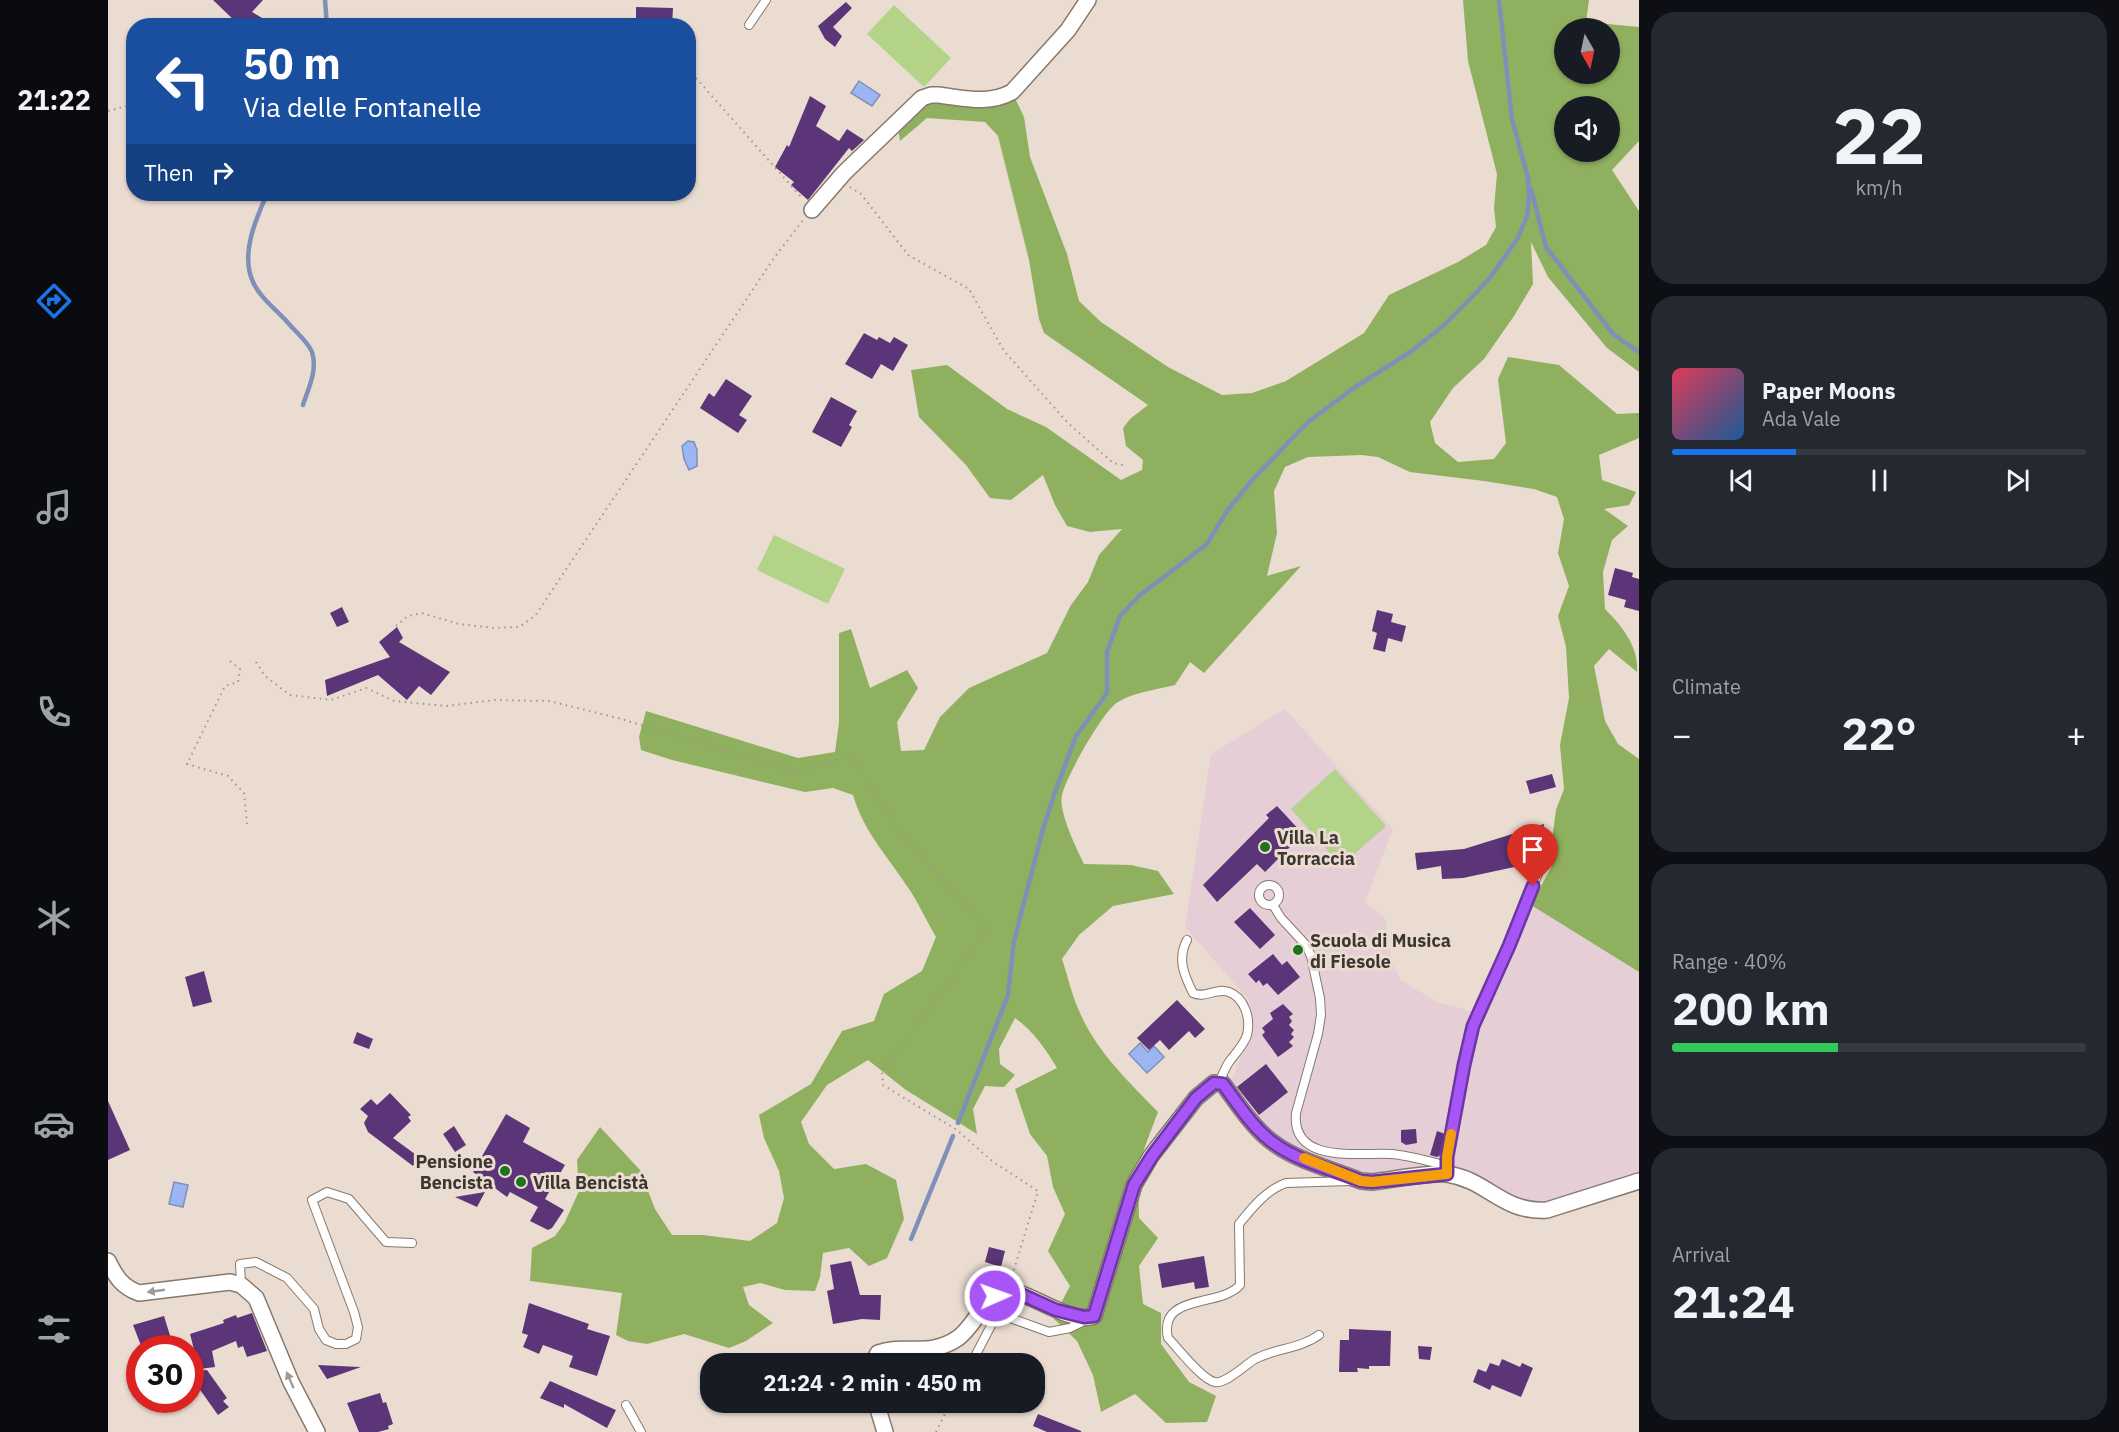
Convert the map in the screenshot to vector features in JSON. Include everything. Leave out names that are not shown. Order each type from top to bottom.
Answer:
[{"type":"street","points":[[812,210],[922,98],[938,95],[987,101],[1012,92],[1068,30],[1088,0]]},
{"type":"street","points":[[878,1353],[922,1351],[950,1343],[967,1331],[995,1296],[1008,1290],[1056,1310],[1090,1318],[1096,1313],[1111,1256],[1134,1185],[1152,1156],[1196,1098],[1209,1086],[1219,1083],[1223,1084],[1273,1143],[1286,1151],[1361,1181],[1372,1182],[1447,1170],[1474,1182],[1508,1203],[1532,1211],[1547,1210],[1639,1181]]},
{"type":"street","points":[[108,1261],[117,1279],[128,1289],[139,1293],[220,1283],[241,1285],[256,1298],[291,1382],[317,1432]]},
{"type":"street","points":[[879,1413],[885,1432]]},
{"type":"lane","points":[[749,25],[766,0]]},
{"type":"lane","points":[[1273,905],[1281,918],[1306,945],[1311,956],[1320,998],[1321,1015],[1318,1034],[1296,1113],[1295,1124],[1298,1133],[1318,1150],[1333,1153],[1392,1154],[1447,1170],[1447,1157],[1461,1076],[1473,1026],[1509,946],[1541,866]]},
{"type":"lane","points":[[1187,940],[1183,947],[1181,965],[1193,993],[1204,995],[1220,990],[1227,991],[1241,1000],[1248,1016],[1247,1035],[1219,1083]]},
{"type":"lane","points":[[1319,1335],[1305,1345],[1279,1349],[1255,1359],[1223,1382],[1216,1382],[1207,1378],[1168,1338],[1166,1330],[1173,1312],[1179,1306],[1224,1296],[1235,1291],[1240,1285],[1239,1224],[1258,1201],[1278,1186],[1286,1183],[1361,1181]]},
{"type":"lane","points":[[241,1285],[240,1264],[256,1262],[287,1278],[314,1309],[319,1329],[326,1340],[336,1344],[346,1344],[356,1339],[358,1327],[312,1200],[327,1192],[349,1199],[386,1242],[412,1243]]},
{"type":"lane","points":[[977,1353],[999,1314],[1049,1332],[1070,1328],[1090,1318]]},
{"type":"lane","points":[[626,1405],[641,1432]]},
{"type":"path","points":[[396,626],[408,616],[422,614],[459,624],[494,628],[519,627],[535,616],[774,258],[812,210],[696,78]]},
{"type":"path","points":[[108,111],[126,106]]},
{"type":"path","points":[[837,182],[861,194],[908,255],[969,289],[1004,351],[1068,423],[1113,463],[1126,466]]},
{"type":"path","points":[[231,661],[240,669],[238,682],[225,686],[187,764],[228,776],[244,793],[247,824]]},
{"type":"path","points":[[256,662],[265,676],[290,694],[331,700],[366,688],[394,701],[446,706],[495,700],[549,701],[618,718],[795,772],[851,756],[895,826],[987,930],[882,1072],[883,1085],[957,1130],[992,1161],[1038,1191],[1008,1290]]},
{"type":"path","points":[[936,1432],[946,1413]]},
{"type":"shaded area","name":"Scuola di Musica di Fiesole","points":[[1285,709],[1393,829],[1365,902],[1385,918],[1392,962],[1401,980],[1437,1002],[1474,1012],[1454,1087],[1443,1170],[1362,1176],[1298,1153],[1275,1139],[1229,1086],[1251,1034],[1252,1014],[1249,1000],[1185,927],[1211,754]]},
{"type":"shaded area","points":[[1531,905],[1639,972],[1639,1177],[1537,1208],[1460,1174],[1453,1162],[1475,1032]]},
{"type":"green space","points":[[1463,0],[1589,0],[1587,18],[1554,18],[1554,84],[1620,84],[1620,25],[1639,27],[1639,141],[1620,161],[1620,96],[1554,96],[1554,162],[1619,162],[1612,170],[1639,211],[1639,372],[1607,348],[1548,277],[1531,242],[1533,284],[1484,359],[1453,388],[1430,422],[1435,443],[1458,462],[1494,459],[1506,443],[1498,379],[1508,357],[1559,365],[1617,414],[1639,413],[1639,438],[1599,455],[1602,480],[1636,492],[1629,505],[1604,509],[1628,526],[1612,540],[1603,572],[1605,609],[1628,637],[1635,653],[1637,672],[1609,649],[1594,666],[1605,721],[1618,744],[1639,759],[1639,972],[1531,905],[1554,862],[1552,840],[1556,810],[1564,789],[1560,745],[1569,698],[1566,647],[1558,616],[1569,586],[1558,553],[1564,519],[1557,497],[1534,489],[1410,472],[1378,457],[1362,455],[1308,457],[1285,467],[1274,491],[1277,533],[1267,576],[1301,566],[1204,673],[1190,662],[1175,685],[1131,696],[1112,707],[1086,745],[1062,795],[1065,820],[1084,864],[1131,865],[1158,871],[1174,894],[1113,906],[1079,935],[1062,959],[1077,1007],[1095,1041],[1114,1066],[1158,1112],[1138,1165],[1139,1218],[1158,1238],[1139,1266],[1143,1304],[1161,1313],[1161,1344],[1189,1382],[1216,1396],[1207,1422],[1166,1423],[1135,1394],[1101,1412],[1093,1375],[1077,1341],[1053,1318],[1070,1286],[1048,1251],[1065,1214],[1053,1187],[1047,1156],[1030,1134],[1015,1089],[1057,1068],[1039,1041],[1015,1018],[999,1049],[1000,1064],[1015,1075],[1004,1087],[985,1086],[973,1109],[977,1134],[906,1090],[868,1060],[827,1085],[801,1122],[809,1144],[834,1169],[866,1164],[896,1180],[904,1219],[887,1258],[869,1266],[849,1248],[823,1253],[820,1277],[815,1291],[785,1290],[760,1283],[743,1287],[749,1305],[773,1323],[746,1341],[729,1348],[684,1334],[647,1344],[628,1341],[616,1335],[622,1293],[530,1281],[532,1248],[555,1236],[565,1222],[579,1191],[577,1160],[600,1127],[640,1170],[655,1209],[672,1235],[703,1235],[750,1241],[777,1223],[784,1198],[779,1171],[764,1138],[759,1115],[811,1084],[842,1031],[874,1021],[884,994],[922,971],[936,937],[911,892],[871,834],[853,795],[833,788],[805,792],[672,760],[641,750],[639,737],[646,711],[798,758],[835,752],[839,723],[839,633],[851,629],[870,688],[907,670],[918,688],[897,722],[901,751],[924,750],[940,717],[969,688],[1047,653],[1071,605],[1088,582],[1099,555],[1122,529],[1090,532],[1067,526],[1055,505],[1043,475],[1011,500],[990,498],[966,465],[919,417],[911,370],[947,365],[1007,409],[1046,427],[1121,480],[1142,470],[1143,460],[1126,446],[1123,428],[1130,419],[1148,405],[1044,333],[1039,319],[1029,260],[998,136],[985,122],[927,118],[900,141],[897,122],[922,98],[1012,92],[1024,117],[1030,157],[1067,254],[1079,301],[1101,322],[1168,367],[1222,395],[1252,393],[1286,381],[1364,333],[1389,295],[1458,262],[1486,245],[1496,227],[1494,208],[1497,174],[1468,61]]},
{"type":"green space","points":[[894,5],[951,58],[924,87],[867,34]]},
{"type":"green space","points":[[774,535],[845,569],[828,604],[757,570]]},
{"type":"green space","points":[[1335,769],[1386,826],[1341,866],[1291,809]]},
{"type":"water","points":[[859,81],[880,95],[872,106],[851,93]]},
{"type":"water","points":[[688,441],[694,442],[697,450],[697,466],[689,470],[682,446]]},
{"type":"water","points":[[1140,1043],[1148,1052],[1154,1046],[1164,1057],[1147,1073],[1129,1054]]},
{"type":"water","points":[[174,1182],[188,1185],[183,1207],[169,1204]]},
{"type":"building","points":[[213,0],[263,0],[252,12],[262,18],[232,18]]},
{"type":"building","points":[[846,2],[852,8],[833,27],[842,36],[835,47],[825,39],[818,26]]},
{"type":"building","points":[[636,7],[673,8],[672,18],[636,18]]},
{"type":"building","points":[[810,96],[826,106],[816,126],[839,141],[847,129],[864,140],[852,151],[849,148],[808,200],[791,185],[794,182],[775,167],[787,145],[789,147]]},
{"type":"building","points":[[864,333],[877,340],[879,337],[890,343],[894,337],[908,345],[893,371],[881,364],[872,379],[845,364]]},
{"type":"building","points":[[726,379],[752,396],[739,415],[747,420],[738,433],[700,408],[709,393],[714,397]]},
{"type":"building","points":[[831,397],[857,411],[849,425],[852,427],[841,447],[812,432]]},
{"type":"building","points":[[1615,568],[1633,573],[1632,577],[1639,579],[1639,611],[1624,607],[1626,600],[1608,595]]},
{"type":"building","points":[[342,607],[349,622],[337,627],[330,613]]},
{"type":"building","points":[[1377,610],[1393,614],[1391,622],[1406,626],[1402,642],[1388,638],[1385,652],[1373,649],[1377,633],[1372,631]]},
{"type":"building","points":[[397,627],[403,638],[399,642],[450,672],[431,695],[419,686],[407,700],[378,675],[327,696],[325,680],[390,657],[379,642]]},
{"type":"building","points":[[1552,774],[1556,787],[1530,794],[1526,781]]},
{"type":"building","name":"Villa La Torraccia","points":[[1277,806],[1303,834],[1265,872],[1257,864],[1217,902],[1203,885],[1269,818],[1266,815]]},
{"type":"building","points":[[1544,824],[1537,862],[1463,878],[1442,879],[1441,866],[1417,870],[1415,853],[1464,849]]},
{"type":"building","points":[[1250,908],[1275,935],[1260,949],[1234,922]]},
{"type":"building","points":[[1273,954],[1282,965],[1287,961],[1300,977],[1278,995],[1267,983],[1263,986],[1259,980],[1256,983],[1248,974]]},
{"type":"building","points":[[204,971],[212,1002],[193,1007],[185,977]]},
{"type":"building","points":[[1177,1000],[1205,1029],[1195,1038],[1189,1031],[1169,1050],[1160,1040],[1149,1050],[1137,1038]]},
{"type":"building","points":[[1283,1004],[1293,1014],[1289,1017],[1292,1021],[1289,1025],[1294,1030],[1291,1034],[1294,1037],[1289,1042],[1293,1046],[1278,1057],[1262,1035],[1265,1032],[1262,1028],[1273,1019],[1270,1013]]},
{"type":"building","points":[[357,1032],[373,1039],[369,1049],[353,1043]]},
{"type":"building","points":[[1266,1064],[1288,1092],[1259,1115],[1237,1087]]},
{"type":"building","points":[[390,1093],[411,1115],[408,1117],[411,1121],[393,1138],[419,1157],[413,1166],[368,1132],[364,1123],[368,1116],[360,1109],[371,1099],[377,1105]]},
{"type":"building","points":[[108,1101],[130,1150],[108,1160]]},
{"type":"building","name":"Villa Bencistà","points":[[506,1114],[530,1128],[523,1142],[565,1165],[545,1199],[564,1210],[552,1228],[548,1230],[530,1221],[538,1207],[510,1192],[507,1197],[473,1172]]},
{"type":"building","points":[[454,1126],[466,1145],[455,1152],[443,1134]]},
{"type":"building","points":[[1416,1129],[1417,1143],[1406,1145],[1401,1142],[1401,1130]]},
{"type":"building","points":[[1437,1131],[1445,1134],[1442,1154],[1437,1157],[1430,1155]]},
{"type":"building","points":[[485,1192],[477,1207],[455,1197]]},
{"type":"building","points":[[989,1247],[1005,1251],[1001,1267],[985,1262]]},
{"type":"building","points":[[1204,1256],[1209,1287],[1195,1289],[1194,1282],[1162,1288],[1158,1264]]},
{"type":"building","points":[[851,1261],[860,1295],[881,1295],[880,1320],[862,1319],[833,1324],[827,1291],[834,1289],[830,1265]]},
{"type":"building","points":[[529,1303],[589,1324],[587,1329],[610,1336],[597,1376],[569,1367],[573,1356],[543,1345],[539,1354],[523,1347],[528,1335],[522,1333]]},
{"type":"building","points":[[252,1313],[267,1351],[247,1357],[243,1346],[238,1348],[236,1341],[212,1351],[215,1367],[204,1368],[204,1335],[190,1334],[224,1323],[223,1320],[236,1315],[237,1318]]},
{"type":"building","points":[[164,1316],[170,1335],[137,1335],[133,1325]]},
{"type":"building","points":[[1349,1329],[1391,1331],[1390,1366],[1369,1366],[1369,1369],[1357,1368],[1358,1372],[1339,1372],[1340,1340],[1349,1340]]},
{"type":"building","points":[[1418,1346],[1432,1347],[1430,1360],[1419,1359]]},
{"type":"building","points":[[1502,1359],[1520,1367],[1522,1363],[1533,1368],[1521,1397],[1492,1385],[1490,1390],[1473,1382],[1478,1369],[1486,1372],[1490,1363],[1499,1366]]},
{"type":"building","points":[[318,1365],[360,1367],[361,1367],[327,1379]]},
{"type":"building","points":[[204,1370],[207,1370],[227,1398],[223,1401],[229,1407],[218,1415],[204,1395]]},
{"type":"building","points":[[550,1381],[616,1410],[607,1428],[564,1404],[564,1408],[540,1398]]},
{"type":"building","points":[[380,1393],[383,1403],[386,1402],[393,1424],[388,1426],[389,1429],[378,1432],[359,1432],[347,1403]]},
{"type":"building","points":[[1038,1414],[1081,1432],[1047,1432],[1033,1426]]},
{"type":"waterway","points":[[325,0],[326,18]]},
{"type":"waterway","points":[[1499,0],[1512,119],[1528,178]]},
{"type":"waterway","points":[[958,1123],[1008,995],[1014,941],[1055,792],[1076,736],[1107,693],[1107,652],[1120,616],[1140,595],[1207,544],[1227,511],[1253,479],[1308,422],[1351,390],[1413,350],[1442,327],[1489,279],[1518,238],[1527,216],[1528,177]]},
{"type":"waterway","points":[[1531,189],[1546,247],[1614,335],[1639,352]]},
{"type":"waterway","points":[[264,201],[251,237],[249,271],[260,293],[302,337],[312,352],[313,372],[303,405]]},
{"type":"waterway","points":[[911,1239],[953,1136]]},
{"type":"slow traffic","points":[[1304,1158],[1361,1181],[1372,1182],[1447,1174],[1451,1134]]},
{"type":"place","name":"Villa La Torraccia","points":[[1265,847]]},
{"type":"place","name":"Scuola di Musica di Fiesole","points":[[1298,950]]},
{"type":"place","name":"Pensione Bencista","points":[[505,1171]]},
{"type":"place","name":"Villa Bencistà","points":[[521,1182]]},
{"type":"route","points":[[995,1296],[1008,1290],[1014,1291],[1056,1310],[1090,1318],[1094,1316],[1134,1185],[1152,1156],[1196,1098],[1214,1083],[1223,1084],[1273,1143],[1286,1151],[1361,1181],[1372,1182],[1447,1174],[1447,1157],[1473,1026],[1533,886]]}]
